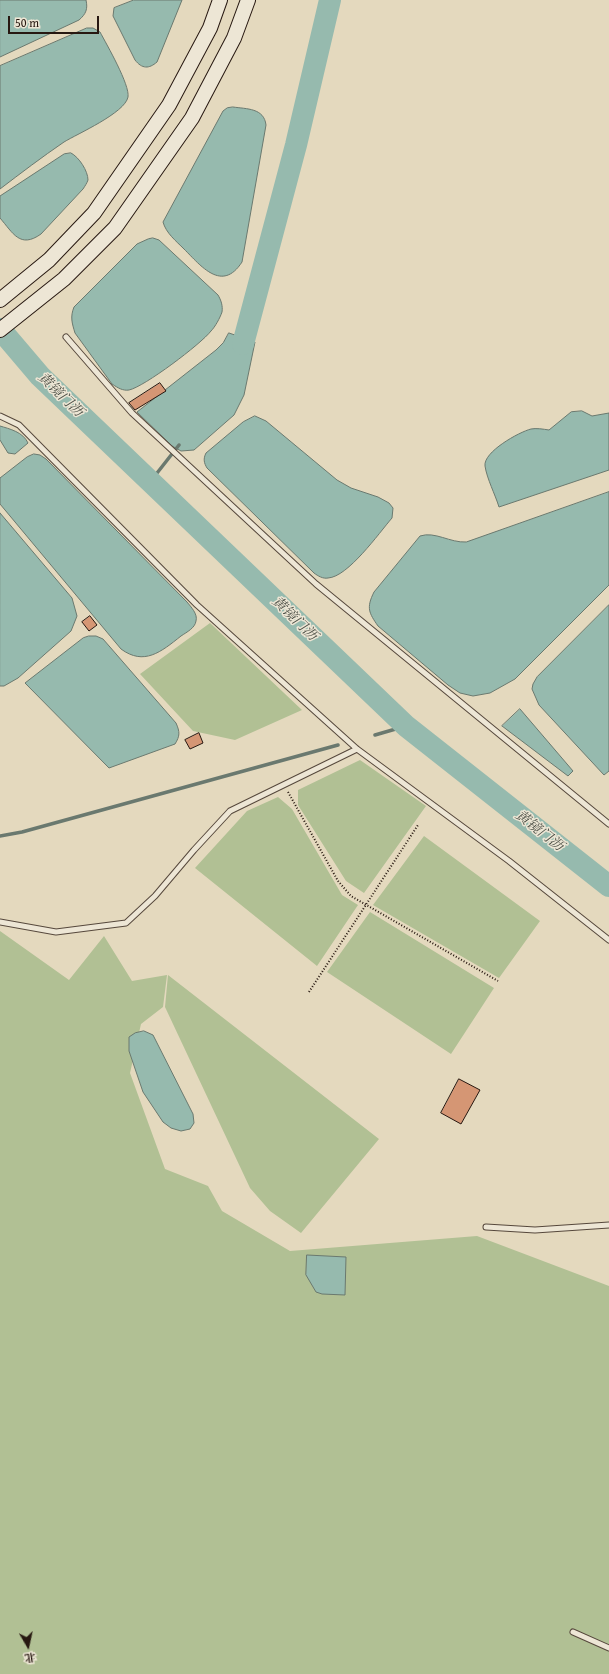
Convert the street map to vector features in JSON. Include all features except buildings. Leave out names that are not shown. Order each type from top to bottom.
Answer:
[{"type":"main road","points":[[0,300],[49,260],[94,212],[169,105],[210,28],[220,0]]},
{"type":"main road","points":[[0,330],[64,279],[115,228],[192,118],[234,38],[248,0]]},
{"type":"lane","points":[[66,337],[132,413],[316,584],[609,824]]},
{"type":"lane","points":[[0,416],[19,425],[196,604],[357,749],[510,861],[609,940]]},
{"type":"lane","points":[[0,922],[56,932],[126,923],[155,896],[230,811],[357,749]]},
{"type":"lane","points":[[486,1227],[542,1230],[609,1225]]},
{"type":"lane","points":[[573,1632],[609,1648]]},
{"type":"path","points":[[286,789],[338,881],[351,896],[498,981]]},
{"type":"path","points":[[309,992],[418,825]]},
{"type":"green space","points":[[210,623],[302,710],[235,740],[193,731],[140,674]]},
{"type":"green space","points":[[360,760],[426,806],[364,893],[346,881],[298,805],[298,790]]},
{"type":"green space","points":[[278,797],[292,809],[342,895],[358,905],[317,966],[195,868],[247,811]]},
{"type":"green space","points":[[424,836],[540,921],[499,978],[373,905]]},
{"type":"green space","points":[[370,912],[494,988],[451,1054],[327,972]]},
{"type":"green space","points":[[0,931],[69,980],[104,936],[132,981],[167,975],[163,1007],[141,1024],[130,1073],[165,1169],[208,1186],[222,1211],[290,1251],[477,1236],[609,1286],[609,1674],[0,1674]]},
{"type":"green space","points":[[168,975],[379,1139],[301,1233],[270,1211],[250,1188],[165,1007]]},
{"type":"water","points":[[0,0],[86,0],[87,9],[79,20],[0,57]]},
{"type":"water","points":[[134,0],[182,0],[157,62],[148,67],[140,65],[135,60],[113,16],[114,8]]},
{"type":"water","points":[[87,28],[93,28],[100,32],[112,55],[128,91],[128,97],[125,103],[119,110],[110,116],[64,142],[0,189],[0,66]]},
{"type":"water","points":[[233,107],[258,112],[265,119],[266,125],[242,262],[234,271],[227,275],[219,276],[212,274],[197,263],[166,230],[163,222],[223,111],[227,108]]},
{"type":"water","points":[[71,153],[80,161],[88,176],[88,180],[83,189],[41,234],[28,240],[22,239],[13,234],[0,218],[0,196],[64,154]]},
{"type":"water","points":[[153,238],[159,240],[218,295],[222,303],[222,312],[213,329],[185,355],[147,381],[129,390],[125,390],[112,384],[75,333],[72,323],[72,314],[74,307],[137,244]]},
{"type":"water","points":[[229,333],[255,342],[244,395],[234,415],[194,450],[181,451],[172,446],[137,412],[216,350],[223,343]]},
{"type":"water","points":[[582,411],[592,416],[609,413],[609,470],[499,507],[487,476],[485,466],[490,455],[503,443],[518,434],[533,429],[549,430],[571,412]]},
{"type":"water","points":[[255,416],[266,421],[337,480],[351,488],[378,497],[389,503],[393,508],[392,518],[363,553],[354,563],[336,576],[324,578],[314,573],[207,468],[204,459],[206,453],[243,422]]},
{"type":"water","points":[[0,426],[20,434],[28,443],[15,454],[8,453],[0,440]]},
{"type":"water","points":[[34,454],[40,455],[46,459],[187,602],[196,616],[194,626],[190,630],[159,652],[145,657],[129,654],[121,649],[0,504],[0,478],[27,457]]},
{"type":"water","points":[[609,492],[609,585],[515,679],[490,693],[473,696],[460,693],[448,685],[378,626],[372,617],[369,606],[374,592],[420,536],[431,535],[454,541],[466,542]]},
{"type":"water","points":[[0,513],[72,598],[77,616],[71,631],[18,678],[4,686],[0,686]]},
{"type":"water","points":[[609,605],[609,771],[604,775],[539,705],[532,689],[537,677]]},
{"type":"water","points":[[96,636],[103,639],[176,723],[179,734],[175,744],[109,768],[25,683],[83,638]]},
{"type":"water","points":[[520,709],[573,771],[568,776],[502,726]]},
{"type":"water","points":[[144,1031],[153,1035],[193,1114],[194,1123],[190,1129],[181,1131],[171,1128],[163,1122],[143,1092],[129,1051],[129,1037],[135,1033]]},
{"type":"water","points":[[307,1255],[346,1257],[345,1295],[322,1294],[316,1292],[306,1275]]},
{"type":"waterway","points":[[243,344],[296,145],[330,0]]},
{"type":"waterway","name":"黄镜门沥","points":[[0,329],[40,376],[406,726],[609,886]]},
{"type":"waterway","points":[[150,482],[179,445]]},
{"type":"waterway","points":[[375,735],[406,726]]},
{"type":"waterway","points":[[0,836],[22,832],[338,745]]}]
